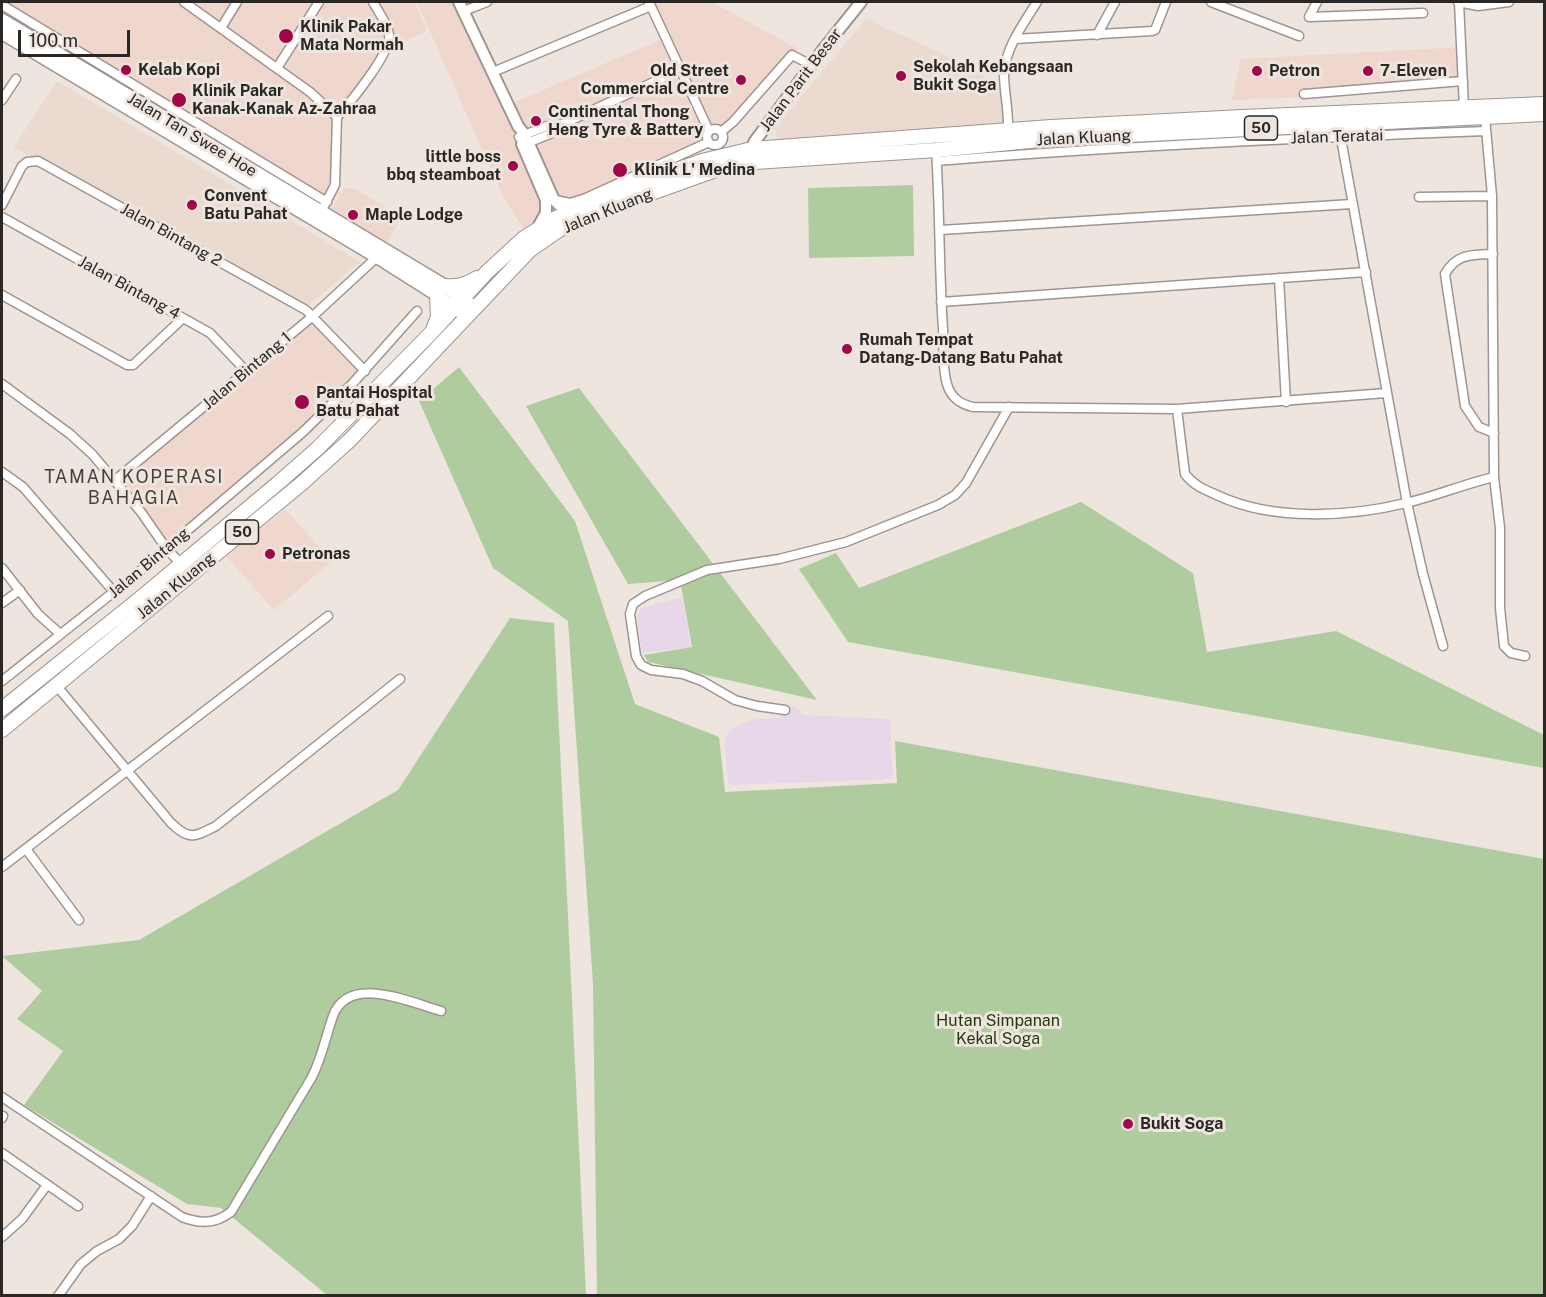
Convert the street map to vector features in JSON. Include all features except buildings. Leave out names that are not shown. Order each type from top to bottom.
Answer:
[{"type":"highway","name":"Jalan Kluang","points":[[2,730],[309,477],[350,440],[464,307],[487,272],[508,251],[537,229],[573,210],[702,161],[911,138],[1008,130],[1242,117],[1545,104]]},
{"type":"highway","name":"Jalan Kluang","points":[[2,709],[277,484],[318,448],[432,332],[559,230],[590,215],[735,165],[753,156],[936,156],[1051,138],[1181,140],[1485,124],[1545,114]]},
{"type":"highway","points":[[911,138],[927,141],[936,156]]},
{"type":"highway","points":[[432,332],[438,317],[441,290],[467,284],[487,272]]},
{"type":"main road","name":"Jalan Tan Swee Hoe","points":[[2,20],[324,207],[464,307]]},
{"type":"main road","name":"Jalan Tan Swee Hoe","points":[[2,33],[377,258],[441,290]]},
{"type":"street","points":[[184,2],[310,92],[337,117]]},
{"type":"street","points":[[221,28],[237,2]]},
{"type":"street","points":[[277,68],[319,2]]},
{"type":"street","points":[[2,5],[324,207],[335,185],[337,117],[350,104],[388,48],[389,35],[373,2]]},
{"type":"street","points":[[487,2],[462,6],[554,200],[560,206],[573,210]]},
{"type":"street","name":"Jalan Parit Besar","points":[[753,156],[755,141],[861,2]]},
{"type":"street","points":[[1008,130],[1004,76],[1007,57],[1037,2]]},
{"type":"street","points":[[1097,35],[1115,2]]},
{"type":"street","points":[[1015,39],[1152,31],[1155,30],[1166,2]]},
{"type":"street","points":[[1211,2],[1299,36]]},
{"type":"street","points":[[1317,2],[1309,17],[1423,13]]},
{"type":"street","points":[[1464,108],[1458,2],[1478,4],[1509,2]]},
{"type":"street","points":[[493,72],[650,4],[709,131],[707,137],[709,142]]},
{"type":"street","points":[[721,132],[733,122],[792,55],[811,65]]},
{"type":"street","points":[[523,137],[547,126],[555,127],[681,70]]},
{"type":"street","points":[[2,100],[16,79]]},
{"type":"street","points":[[1304,94],[1463,81]]},
{"type":"street","points":[[1485,124],[1492,196],[1494,477],[1500,528],[1500,608],[1504,646],[1511,653],[1526,656]]},
{"type":"street","points":[[554,200],[570,203],[586,198],[709,142],[713,144],[720,142],[723,137],[721,132],[717,129],[709,131]]},
{"type":"street","points":[[1340,130],[1407,503],[1425,582],[1443,646]]},
{"type":"street","points":[[523,137],[546,200],[546,213],[537,229]]},
{"type":"street","points":[[936,156],[941,230],[941,302],[947,383],[952,396],[961,404],[973,407],[1177,409],[1386,393]]},
{"type":"street","name":"Jalan Bintang 2","points":[[2,205],[22,166],[27,162],[38,161],[306,310],[365,371]]},
{"type":"street","points":[[1419,197],[1492,196]]},
{"type":"street","points":[[941,230],[1352,204]]},
{"type":"street","name":"Jalan Bintang 4","points":[[2,217],[214,336],[246,371]]},
{"type":"street","points":[[1493,254],[1467,256],[1452,262],[1445,274],[1466,406],[1479,427],[1494,433]]},
{"type":"street","name":"Jalan Bintang 1","points":[[114,481],[313,316],[377,258]]},
{"type":"street","points":[[941,302],[1366,272]]},
{"type":"street","points":[[1279,278],[1286,402]]},
{"type":"street","points":[[2,295],[127,365],[133,365],[183,318]]},
{"type":"street","name":"Jalan Bintang","points":[[2,681],[114,592],[303,432],[365,371],[417,311]]},
{"type":"street","points":[[2,384],[70,434],[92,454],[181,564]]},
{"type":"street","points":[[785,710],[735,700],[702,681],[683,674],[651,670],[641,665],[636,656],[630,614],[633,604],[645,596],[707,570],[779,559],[846,542],[938,505],[955,495],[966,483],[1010,407]]},
{"type":"street","points":[[1177,409],[1185,474],[1195,485],[1242,506],[1272,512],[1366,512],[1407,503],[1494,477]]},
{"type":"street","points":[[2,472],[23,487],[114,592]]},
{"type":"street","points":[[2,568],[38,614],[60,633]]},
{"type":"street","points":[[2,603],[20,590]]},
{"type":"street","points":[[2,867],[328,616]]},
{"type":"street","points":[[56,685],[171,824],[183,835],[197,836],[216,826],[400,679]]},
{"type":"street","points":[[26,849],[79,920]]},
{"type":"street","points":[[2,1097],[182,1217],[195,1222],[207,1222],[221,1219],[231,1212],[312,1077],[320,1061],[334,1014],[349,997],[378,992],[441,1011]]},
{"type":"street","points":[[2,1153],[78,1206]]},
{"type":"street","points":[[2,1237],[22,1219],[47,1185]]},
{"type":"street","points":[[58,1296],[81,1264],[97,1251],[119,1239],[132,1226],[151,1196]]},
{"type":"shaded area","points":[[2,2],[414,2],[427,30],[391,49],[339,125],[339,193],[327,214],[2,18]]},
{"type":"shaded area","points":[[417,2],[455,2],[514,128],[515,138],[541,199],[542,214],[526,231],[500,190]]},
{"type":"shaded area","points":[[653,2],[712,2],[798,49],[742,121],[727,135],[713,133]]},
{"type":"shaded area","name":"Sekolah Kebangsaan Bukit Soga","points":[[866,19],[963,63],[1003,88],[1003,129],[779,145],[775,128]]},
{"type":"shaded area","points":[[667,37],[705,132],[704,141],[586,195],[569,200],[558,198],[513,103]]},
{"type":"shaded area","points":[[1463,47],[1465,84],[1303,97],[1232,100],[1241,59]]},
{"type":"shaded area","name":"Convent Batu Pahat","points":[[57,81],[360,262],[308,306],[14,147]]},
{"type":"shaded area","points":[[355,188],[401,218],[386,245],[330,212],[343,189]]},
{"type":"shaded area","points":[[313,312],[369,370],[166,552],[111,480]]},
{"type":"shaded area","points":[[285,509],[332,561],[274,610],[226,556]]},
{"type":"shaded area","points":[[682,597],[691,647],[642,653],[637,616],[642,608]]},
{"type":"shaded area","points":[[786,704],[797,708],[803,715],[890,719],[893,779],[729,785],[724,740],[730,731],[756,719],[780,718]]},
{"type":"green space","points":[[913,185],[914,256],[809,258],[808,188]]},
{"type":"green space","name":"Hutan Simpanan Kekal Soga","points":[[459,367],[575,521],[635,704],[719,737],[725,792],[897,783],[895,741],[1544,859],[1544,1295],[597,1295],[593,984],[568,621],[493,568],[419,401]]},
{"type":"green space","points":[[579,388],[817,700],[648,662],[644,655],[692,647],[680,580],[628,584],[526,406]]},
{"type":"green space","points":[[1081,502],[1193,573],[1207,652],[1336,631],[1544,735],[1544,768],[848,642],[799,569],[836,553],[859,588]]},
{"type":"green space","points":[[510,618],[554,623],[586,1295],[327,1295],[221,1208],[187,1204],[24,1105],[63,1051],[17,1019],[42,991],[2,956],[139,940],[398,790]]},
{"type":"place","name":"Klinik Pakar Mata Normah","points":[[286,36]]},
{"type":"place","name":"Kelab Kopi","points":[[126,70]]},
{"type":"place","name":"Petron","points":[[1257,71]]},
{"type":"place","name":"7-Eleven","points":[[1368,71]]},
{"type":"place","name":"Sekolah Kebangsaan Bukit Soga","points":[[901,76]]},
{"type":"place","name":"Old Street Commercial Centre","points":[[741,80]]},
{"type":"place","name":"Klinik Pakar Kanak-Kanak Az-Zahraa","points":[[179,100]]},
{"type":"place","name":"Continental Thong Heng Tyre & Battery","points":[[536,121]]},
{"type":"place","name":"little boss bbq steamboat","points":[[513,166]]},
{"type":"place","name":"Klinik L' Medina","points":[[620,170]]},
{"type":"place","name":"Convent Batu Pahat","points":[[192,205]]},
{"type":"place","name":"Maple Lodge","points":[[353,215]]},
{"type":"place","name":"Rumah Tempat Datang-Datang Batu Pahat","points":[[847,349]]},
{"type":"place","name":"Pantai Hospital Batu Pahat","points":[[302,402]]},
{"type":"place","name":"Petronas","points":[[270,554]]},
{"type":"place","name":"Bukit Soga","points":[[1128,1124]]},
{"type":"district","name":"TAMAN KOPERASI BAHAGIA","points":[[134,487]]}]
